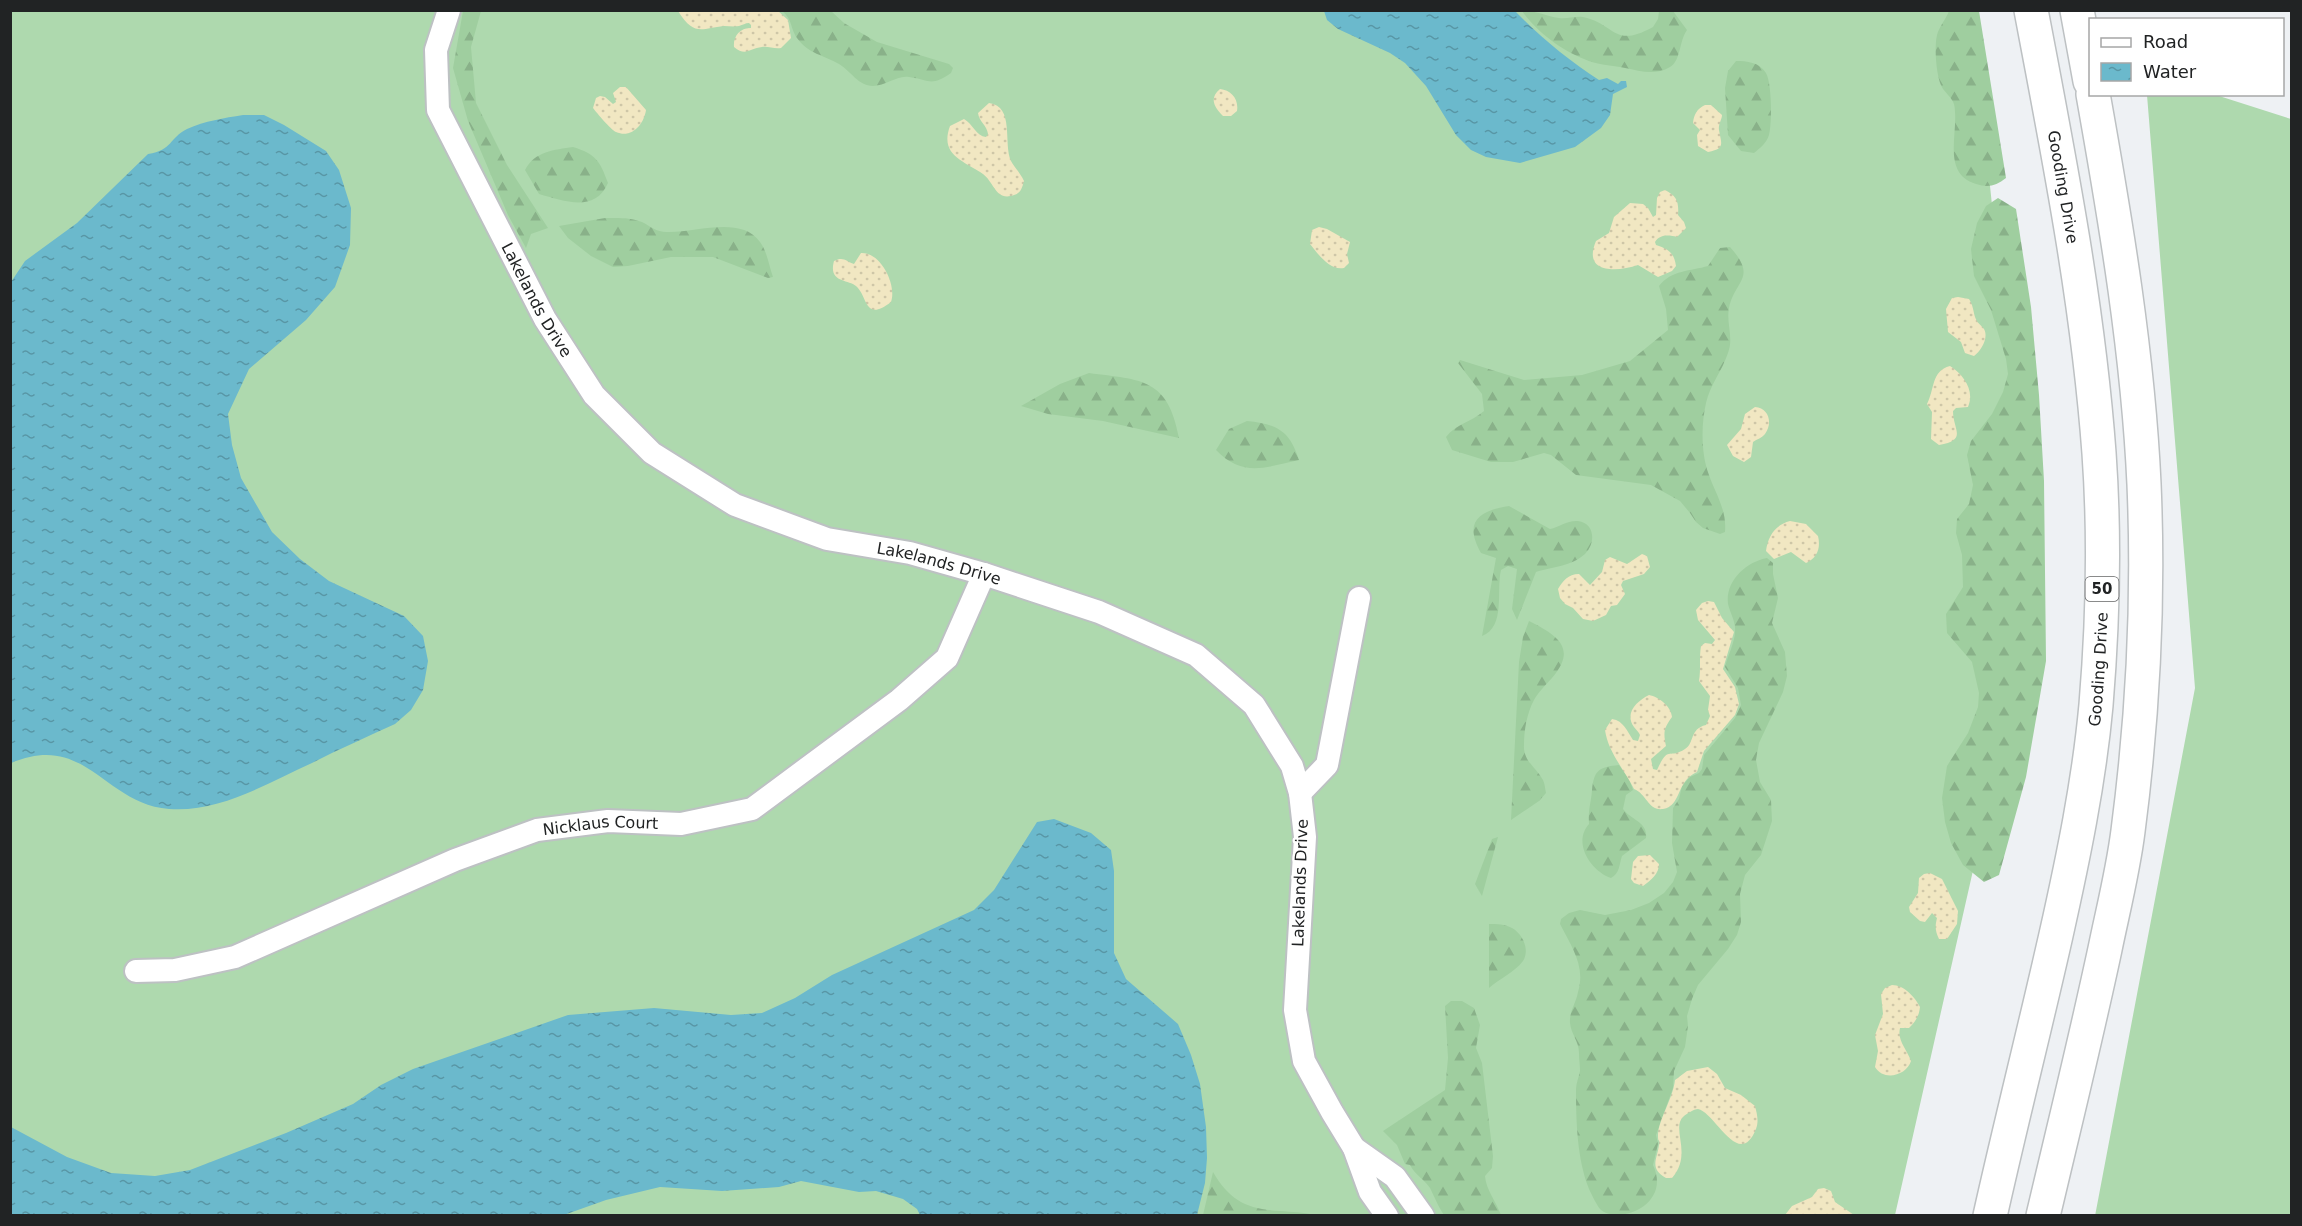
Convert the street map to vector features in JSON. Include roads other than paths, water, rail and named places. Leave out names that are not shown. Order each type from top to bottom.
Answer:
[{"type":"main road","name":"Gooding Drive","points":[[1990,1215],[2067,886],[2084,794],[2096,708],[2102,622],[2103,544],[2099,453],[2088,352],[2067,200],[2031,10]]},
{"type":"main road","points":[[2077,10],[2089,71]]},
{"type":"main road","points":[[2043,1215],[2118,888],[2127,834],[2143,683],[2146,550],[2138,409],[2128,312],[2109,182],[2093,96]]},
{"type":"street","name":"Lakelands Drive","points":[[449,10],[436,50],[438,110],[544,319],[594,395],[651,453],[735,504],[827,539],[910,553],[984,574],[1099,612],[1196,655],[1254,705],[1292,766],[1300,793],[1305,837],[1296,1010],[1304,1061],[1354,1148]]},
{"type":"street","name":"Nicklaus Court","points":[[136,971],[175,970],[235,957],[455,860],[537,830],[608,821],[681,824],[752,809],[900,699],[946,658],[984,574]]},
{"type":"street","points":[[1300,793],[1327,765],[1359,598]]},
{"type":"street","points":[[1354,1148],[1370,1192],[1387,1215]]},
{"type":"street","points":[[1354,1148],[1395,1177],[1423,1215]]},
{"type":"water","points":[[1324,11],[1515,11],[1544,39],[1599,80],[1607,78],[1618,84],[1626,81],[1627,87],[1613,94],[1610,115],[1601,128],[1575,147],[1520,163],[1486,157],[1471,150],[1456,135],[1426,86],[1405,63],[1390,53],[1338,29],[1327,20]]},
{"type":"water","points":[[243,115],[264,115],[326,151],[339,170],[351,208],[350,245],[335,287],[306,320],[249,369],[228,414],[232,445],[241,478],[272,532],[300,559],[329,581],[404,616],[423,636],[428,661],[423,690],[411,710],[395,724],[243,795],[206,806],[169,809],[147,804],[127,795],[77,762],[58,756],[37,756],[11,763],[11,282],[25,261],[77,223],[148,154],[167,147],[187,129]]},
{"type":"water","points":[[1054,819],[1091,833],[1111,850],[1114,871],[1114,953],[1126,979],[1178,1024],[1191,1055],[1200,1084],[1206,1127],[1205,1183],[1197,1215],[920,1215],[917,1209],[903,1199],[876,1191],[859,1192],[801,1181],[779,1187],[722,1191],[660,1187],[606,1200],[561,1216],[11,1215],[11,1127],[67,1157],[111,1173],[155,1176],[190,1170],[286,1133],[353,1104],[381,1085],[413,1069],[568,1015],[654,1008],[731,1015],[762,1013],[795,998],[832,975],[974,910],[994,890],[1037,822]]}]
